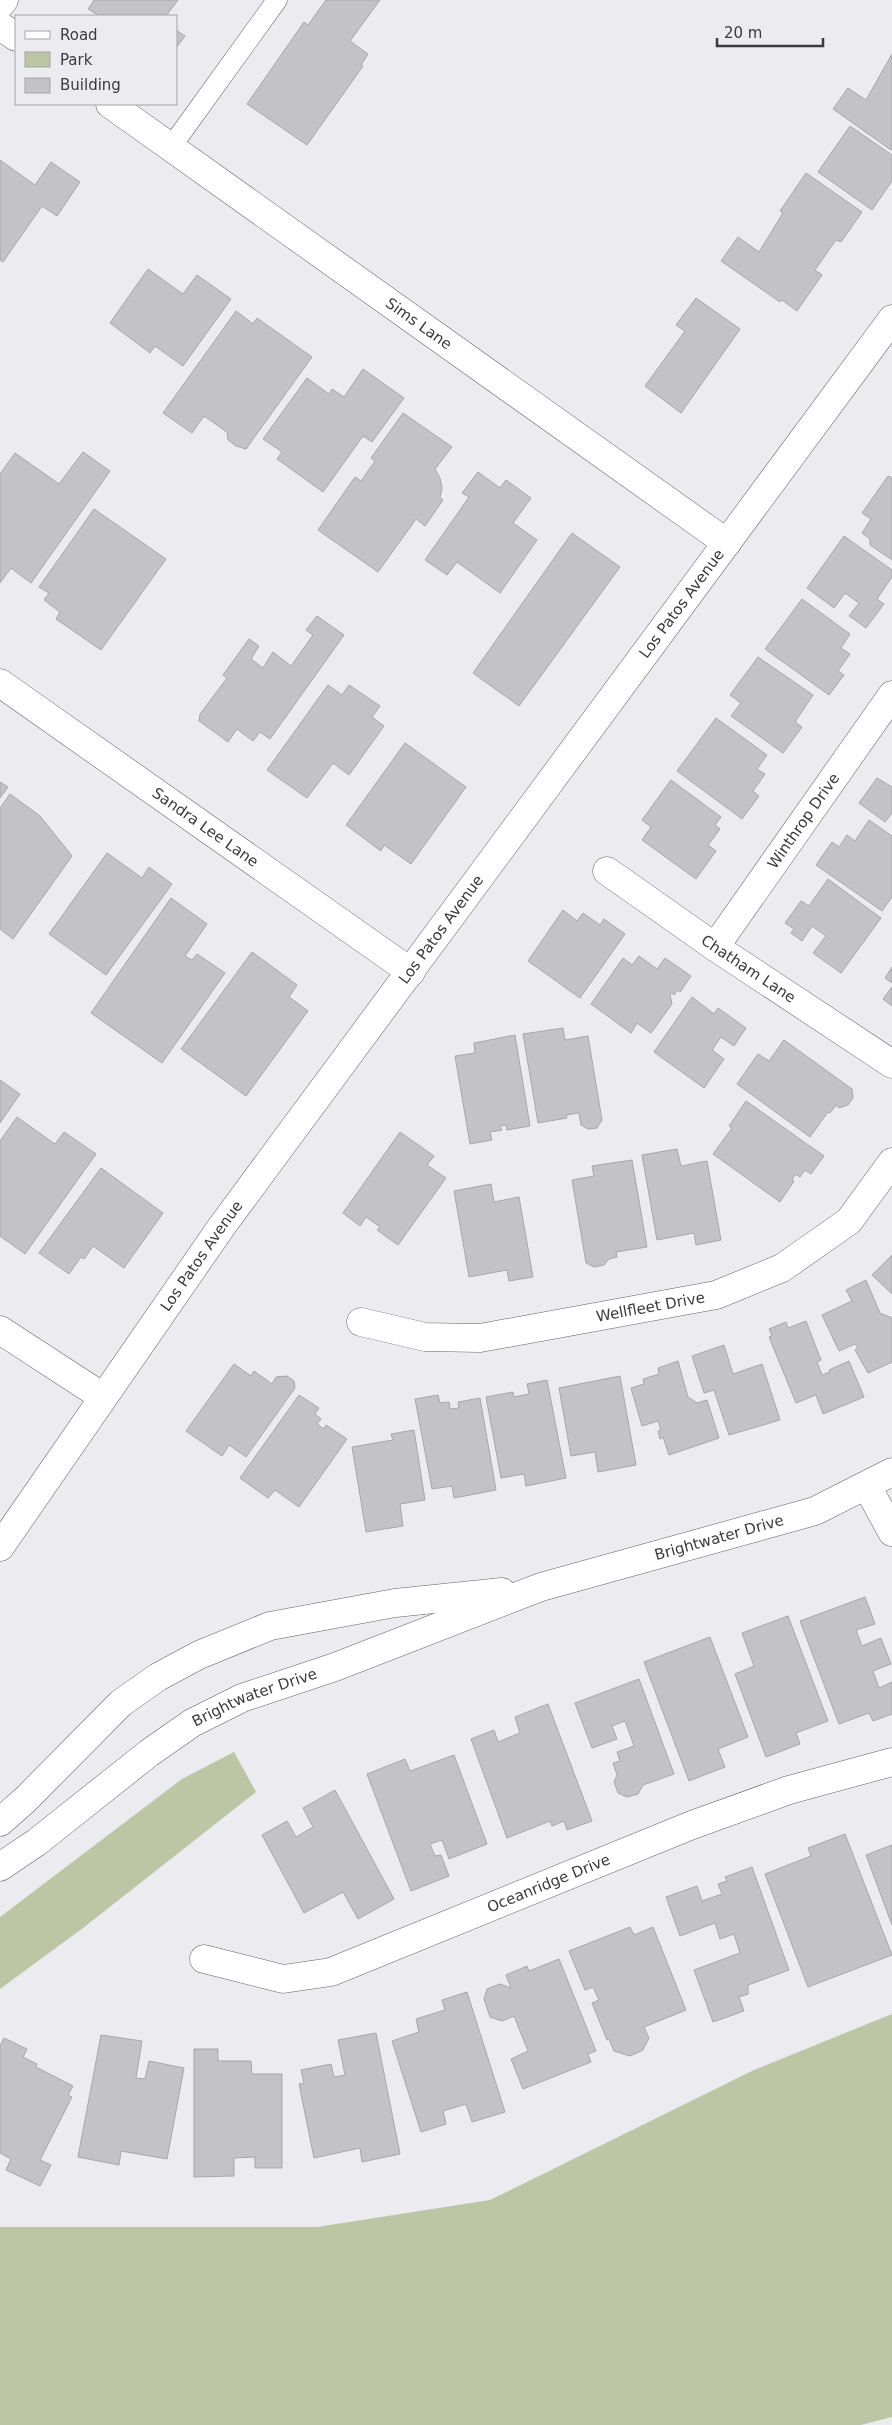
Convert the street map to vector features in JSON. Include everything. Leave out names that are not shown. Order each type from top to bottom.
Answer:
[{"type":"street","points":[[0,5],[4,0]]},
{"type":"street","points":[[0,26],[15,36]]},
{"type":"street","name":"Sims Lane","points":[[111,105],[727,543]]},
{"type":"street","name":"Los Patos Avenue","points":[[0,1547],[222,1226],[892,319]]},
{"type":"street","name":"Sandra Lee Lane","points":[[0,683],[411,972]]},
{"type":"street","name":"Winthrop Drive","points":[[715,947],[892,695]]},
{"type":"street","name":"Chatham Lane","points":[[607,871],[715,947],[892,1064]]},
{"type":"street","name":"Wellfleet Drive","points":[[361,1322],[425,1337],[480,1338],[716,1295],[782,1268],[849,1221],[892,1162]]},
{"type":"street","points":[[0,1330],[103,1397]]},
{"type":"street","name":"Brightwater Drive","points":[[0,1867],[38,1842],[149,1753],[192,1723],[242,1698],[335,1667],[541,1587],[815,1511],[868,1486],[892,1472]]},
{"type":"street","points":[[868,1486],[892,1532]]},
{"type":"street","name":"Brightwater Drive","points":[[0,1822],[25,1800],[120,1703],[158,1677],[235,1639],[270,1626],[394,1603],[541,1587]]},
{"type":"street","name":"Oceanridge Drive","points":[[204,1959],[283,1979],[331,1972],[692,1825],[789,1790],[892,1762]]},
{"type":"lane","points":[[171,147],[277,0]]},
{"type":"green space","points":[[234,1752],[256,1792],[83,1928],[0,1989],[0,1917],[182,1779]]},
{"type":"green space","points":[[892,2014],[892,2417],[861,2425],[0,2425],[0,2227],[317,2227],[490,2200],[754,2070]]},
{"type":"building","points":[[94,0],[178,0],[167,15],[97,15],[88,9]]},
{"type":"building","points":[[326,0],[380,0],[350,41],[368,54],[361,65],[363,66],[307,145],[247,104],[304,22],[308,25]]},
{"type":"building","points":[[178,31],[185,36],[178,45]]},
{"type":"building","points":[[892,54],[891,150],[833,109],[848,88],[866,100]]},
{"type":"building","points":[[850,126],[892,155],[892,181],[872,210],[818,172]]},
{"type":"building","points":[[0,160],[35,185],[51,162],[80,182],[57,216],[42,206],[3,262],[0,260]]},
{"type":"building","points":[[806,173],[862,212],[841,242],[836,240],[815,270],[822,275],[797,311],[782,300],[780,302],[721,261],[738,237],[759,252],[783,213],[780,211]]},
{"type":"building","points":[[148,269],[183,294],[197,275],[231,299],[183,366],[155,346],[150,353],[110,323]]},
{"type":"building","points":[[696,298],[740,329],[681,413],[645,386],[685,331],[676,325]]},
{"type":"building","points":[[236,311],[253,324],[257,318],[312,357],[246,449],[236,446],[228,440],[227,432],[204,416],[192,433],[163,413]]},
{"type":"building","points":[[363,369],[404,398],[372,442],[363,436],[323,492],[277,459],[282,452],[263,439],[307,378],[329,394],[332,389],[344,397]]},
{"type":"building","points":[[403,413],[452,447],[435,469],[440,478],[442,488],[440,498],[443,500],[425,526],[416,519],[378,572],[318,530],[355,477],[361,481],[375,461],[371,458]]},
{"type":"building","points":[[83,452],[110,471],[31,583],[11,568],[0,583],[0,474],[15,453],[59,484]]},
{"type":"building","points":[[478,472],[500,488],[506,480],[531,498],[513,523],[537,540],[500,593],[457,562],[447,575],[425,560],[469,497],[462,493]]},
{"type":"building","points":[[888,476],[892,478],[892,560],[870,545],[870,539],[862,533],[871,519],[862,513]]},
{"type":"building","points":[[94,509],[166,559],[101,650],[56,619],[60,612],[44,600],[49,593],[39,587]]},
{"type":"building","points":[[572,533],[620,567],[519,706],[473,673]]},
{"type":"building","points":[[844,536],[892,570],[892,577],[877,599],[884,604],[866,628],[849,616],[859,603],[845,593],[834,608],[807,588]]},
{"type":"building","points":[[802,599],[850,634],[841,648],[850,654],[838,671],[844,675],[829,695],[765,649]]},
{"type":"building","points":[[317,616],[344,635],[270,739],[260,732],[253,741],[237,729],[228,742],[199,721],[200,714],[227,678],[223,675],[249,639],[259,646],[251,659],[263,668],[273,652],[291,666],[313,635],[306,630]]},
{"type":"building","points":[[758,657],[813,695],[795,722],[802,727],[783,753],[731,716],[741,703],[730,695]]},
{"type":"building","points":[[328,685],[342,695],[349,685],[380,706],[372,717],[384,726],[349,775],[333,763],[307,798],[267,770]]},
{"type":"building","points":[[716,718],[767,755],[757,769],[765,774],[753,791],[759,796],[742,819],[677,771]]},
{"type":"building","points":[[405,743],[466,787],[411,864],[384,845],[381,851],[346,825]]},
{"type":"building","points":[[877,778],[892,787],[892,813],[885,822],[859,803]]},
{"type":"building","points":[[671,780],[721,817],[715,825],[720,829],[708,845],[716,851],[696,879],[642,840],[651,827],[642,820]]},
{"type":"building","points":[[0,782],[8,787],[0,798]]},
{"type":"building","points":[[10,794],[40,816],[72,856],[13,939],[0,929],[0,808]]},
{"type":"building","points":[[869,820],[892,836],[892,897],[882,911],[816,865],[832,842],[839,847],[847,835],[855,841]]},
{"type":"building","points":[[107,853],[142,878],[149,867],[172,884],[106,975],[49,934]]},
{"type":"building","points":[[828,879],[881,918],[841,973],[813,953],[826,936],[812,926],[802,941],[791,933],[794,929],[785,923],[801,901],[809,906]]},
{"type":"building","points":[[171,898],[207,924],[185,956],[192,960],[197,954],[225,973],[162,1063],[91,1013]]},
{"type":"building","points":[[563,910],[577,921],[583,913],[600,925],[604,919],[625,934],[580,998],[528,961]]},
{"type":"building","points":[[252,952],[297,985],[289,997],[308,1011],[246,1096],[181,1049]]},
{"type":"building","points":[[639,956],[657,969],[665,958],[691,976],[680,992],[677,990],[674,995],[672,993],[670,995],[672,1004],[651,1033],[637,1023],[631,1033],[591,1004],[623,958],[632,965]]},
{"type":"building","points":[[892,967],[892,983],[885,978]]},
{"type":"building","points":[[892,987],[892,1006],[883,999]]},
{"type":"building","points":[[692,997],[714,1014],[718,1008],[746,1028],[734,1046],[721,1037],[712,1050],[724,1059],[704,1088],[654,1052]]},
{"type":"building","points":[[563,1028],[565,1040],[588,1036],[602,1120],[597,1128],[588,1129],[581,1125],[579,1113],[566,1115],[567,1118],[538,1123],[523,1034]]},
{"type":"building","points":[[515,1035],[530,1126],[507,1130],[506,1125],[500,1126],[502,1130],[490,1132],[492,1140],[470,1144],[455,1056],[475,1053],[474,1043]]},
{"type":"building","points":[[784,1040],[852,1089],[853,1098],[848,1105],[839,1108],[836,1105],[830,1113],[828,1112],[810,1137],[737,1084],[758,1054],[769,1061]]},
{"type":"building","points":[[0,1080],[20,1094],[0,1123]]},
{"type":"building","points":[[746,1101],[824,1156],[811,1174],[805,1170],[800,1177],[795,1174],[792,1180],[794,1181],[780,1202],[713,1154],[732,1128],[729,1126]]},
{"type":"building","points":[[17,1117],[55,1144],[64,1132],[96,1154],[25,1254],[0,1236],[0,1141]]},
{"type":"building","points":[[400,1132],[434,1156],[427,1165],[446,1178],[398,1245],[377,1230],[380,1227],[366,1217],[360,1226],[343,1213]]},
{"type":"building","points":[[677,1149],[681,1166],[707,1161],[721,1240],[696,1245],[694,1233],[657,1240],[642,1155]]},
{"type":"building","points":[[632,1160],[647,1247],[616,1252],[617,1257],[609,1259],[604,1265],[594,1267],[586,1263],[572,1180],[594,1176],[592,1166]]},
{"type":"building","points":[[101,1168],[163,1213],[124,1268],[93,1246],[84,1259],[81,1257],[69,1274],[39,1253]]},
{"type":"building","points":[[491,1184],[494,1202],[519,1197],[533,1277],[509,1281],[507,1270],[469,1277],[454,1191]]},
{"type":"building","points":[[892,1255],[892,1294],[872,1275]]},
{"type":"building","points":[[866,1280],[880,1313],[892,1318],[892,1362],[868,1373],[855,1350],[858,1348],[855,1344],[839,1351],[822,1315],[852,1301],[846,1290]]},
{"type":"building","points":[[806,1321],[821,1360],[817,1362],[822,1375],[849,1361],[864,1397],[823,1414],[816,1395],[796,1403],[769,1337],[772,1336],[769,1329],[786,1322],[788,1328]]},
{"type":"building","points":[[724,1345],[733,1374],[762,1364],[780,1420],[729,1435],[714,1390],[704,1393],[692,1356]]},
{"type":"building","points":[[678,1361],[688,1397],[697,1403],[707,1400],[719,1438],[669,1455],[663,1437],[660,1439],[658,1431],[661,1430],[658,1421],[642,1426],[631,1388],[644,1384],[643,1379],[659,1374],[658,1368]]},
{"type":"building","points":[[234,1364],[251,1376],[254,1371],[272,1384],[276,1377],[287,1376],[294,1381],[295,1388],[246,1457],[229,1445],[222,1456],[186,1431]]},
{"type":"building","points":[[620,1376],[636,1465],[598,1472],[595,1452],[571,1456],[559,1388]]},
{"type":"building","points":[[547,1380],[566,1478],[526,1486],[524,1474],[501,1478],[486,1397],[513,1392],[514,1397],[529,1394],[527,1384]]},
{"type":"building","points":[[299,1395],[319,1408],[315,1414],[321,1419],[317,1424],[324,1429],[326,1425],[347,1439],[299,1507],[275,1490],[268,1498],[240,1478]]},
{"type":"building","points":[[438,1395],[440,1403],[449,1402],[450,1409],[459,1408],[458,1402],[480,1398],[496,1490],[454,1498],[452,1486],[432,1489],[415,1399]]},
{"type":"building","points":[[414,1430],[425,1500],[400,1504],[403,1526],[366,1532],[352,1447],[393,1440],[391,1434]]},
{"type":"building","points":[[865,1597],[875,1624],[856,1630],[862,1646],[881,1638],[891,1664],[873,1671],[879,1688],[892,1682],[892,1714],[873,1721],[869,1713],[839,1724],[800,1621]]},
{"type":"building","points":[[788,1616],[828,1721],[796,1733],[800,1744],[766,1757],[735,1674],[754,1666],[742,1633]]},
{"type":"building","points":[[710,1637],[748,1737],[718,1749],[725,1767],[689,1781],[644,1662]]},
{"type":"building","points":[[639,1679],[674,1774],[643,1785],[638,1794],[627,1797],[618,1793],[614,1782],[617,1775],[613,1763],[620,1761],[617,1752],[634,1746],[625,1721],[612,1726],[617,1739],[592,1748],[575,1703]]},
{"type":"building","points":[[548,1704],[592,1821],[567,1830],[564,1821],[552,1826],[550,1821],[507,1838],[471,1739],[494,1730],[498,1742],[520,1733],[515,1717]]},
{"type":"building","points":[[454,1755],[487,1844],[449,1859],[442,1840],[430,1844],[435,1856],[441,1855],[449,1876],[411,1891],[367,1774],[405,1759],[410,1771]]},
{"type":"building","points":[[335,1790],[394,1899],[358,1919],[343,1892],[304,1913],[262,1835],[287,1821],[296,1837],[313,1827],[303,1808]]},
{"type":"building","points":[[845,1834],[892,1955],[808,1987],[765,1874],[811,1856],[808,1848]]},
{"type":"building","points":[[892,1845],[892,1925],[866,1855]]},
{"type":"building","points":[[752,1867],[789,1970],[748,1985],[748,1994],[739,1997],[744,2011],[713,2022],[694,1970],[740,1953],[734,1934],[720,1939],[715,1923],[680,1936],[666,1897],[697,1886],[702,1901],[722,1894],[718,1884],[727,1881],[725,1877]]},
{"type":"building","points":[[630,1927],[634,1935],[653,1927],[686,2010],[644,2027],[649,2038],[643,2050],[630,2056],[614,2051],[609,2039],[607,2040],[592,2003],[599,2000],[593,1987],[585,1990],[569,1951]]},
{"type":"building","points":[[559,1959],[596,2051],[588,2054],[591,2062],[523,2089],[511,2059],[528,2051],[514,2016],[502,2021],[490,2017],[484,1999],[487,1989],[500,1984],[511,1988],[506,1975],[527,1966],[529,1971]]},
{"type":"building","points":[[467,1992],[505,2112],[472,2122],[466,2104],[443,2111],[446,2124],[421,2132],[392,2041],[419,2032],[416,2019],[445,2010],[442,2000]]},
{"type":"building","points":[[376,2033],[400,2154],[362,2162],[360,2148],[314,2158],[299,2084],[304,2083],[301,2070],[331,2064],[334,2077],[345,2075],[338,2040]]},
{"type":"building","points":[[101,2035],[142,2041],[136,2078],[145,2079],[149,2061],[184,2068],[167,2159],[121,2151],[119,2165],[78,2157]]},
{"type":"building","points":[[4,2038],[27,2049],[23,2057],[37,2064],[36,2067],[73,2086],[68,2095],[72,2097],[40,2160],[51,2165],[40,2186],[6,2170],[11,2159],[0,2153],[0,2046]]},
{"type":"building","points":[[194,2049],[218,2049],[218,2061],[251,2061],[252,2074],[282,2074],[282,2168],[255,2168],[255,2157],[234,2158],[234,2176],[194,2177]]}]
